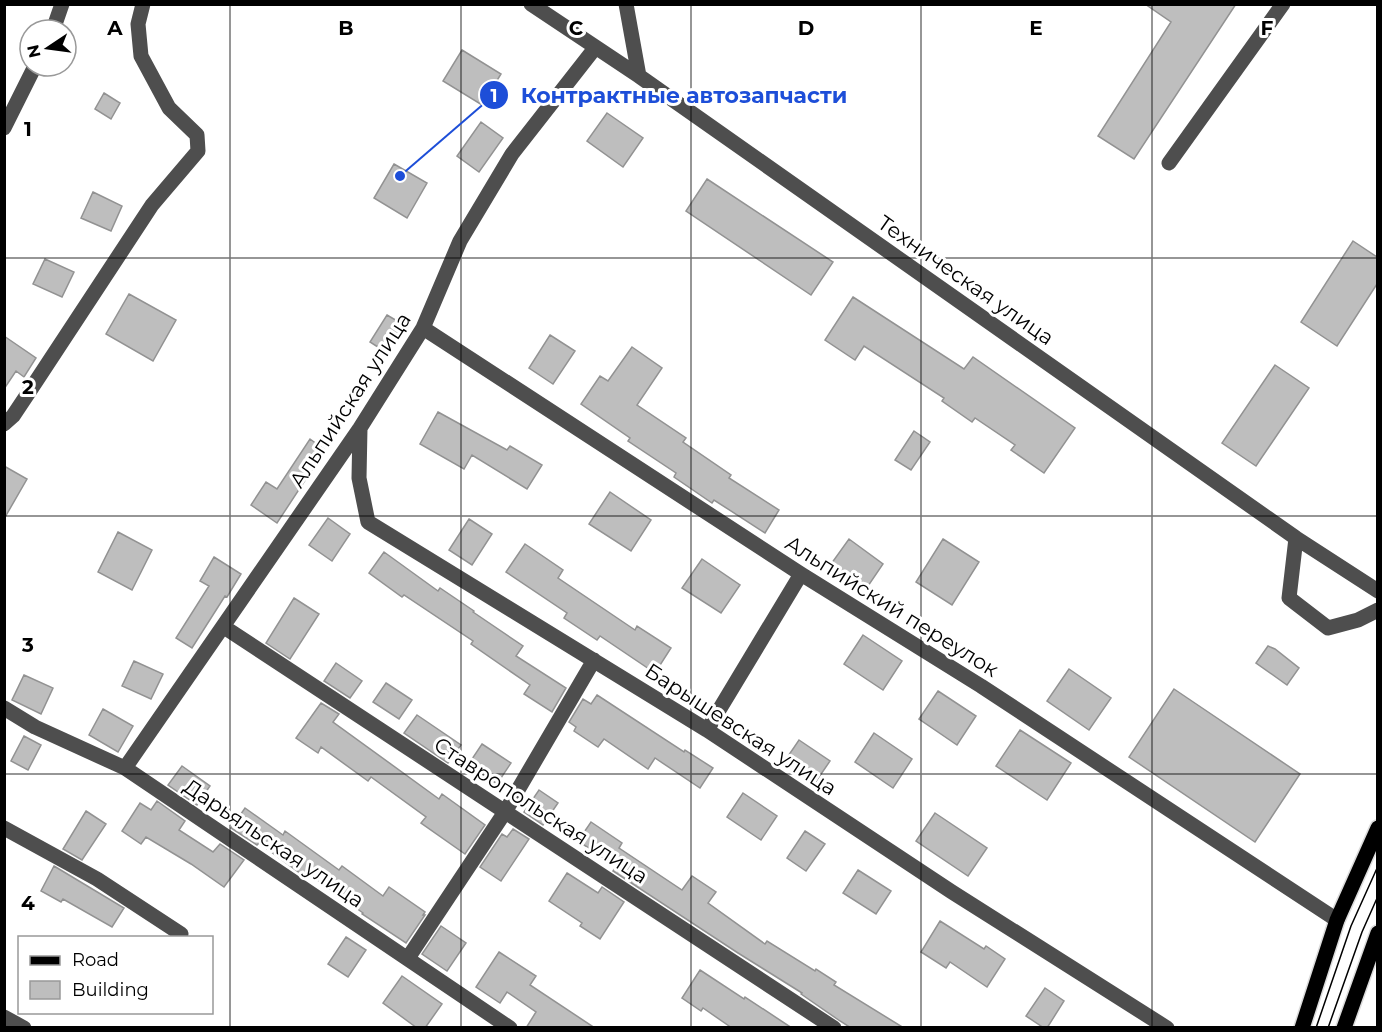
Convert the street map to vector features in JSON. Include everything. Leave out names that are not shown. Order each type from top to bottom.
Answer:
[{"type":"main road","points":[[1302,1028],[1337,920],[1377,828]]},
{"type":"main road","points":[[1344,1028],[1377,933]]},
{"type":"street","points":[[4,424],[13,416],[152,205],[198,151],[197,135],[169,108],[141,56],[138,24],[143,4]]},
{"type":"street","name":"Техническая улица","points":[[531,4],[639,76],[1296,538],[1377,591]]},
{"type":"street","points":[[626,4],[639,76]]},
{"type":"street","points":[[1169,163],[1283,4]]},
{"type":"street","name":"Альпийская улица","points":[[125,768],[360,428],[423,328],[460,241],[512,154],[596,48]]},
{"type":"street","points":[[4,128],[29,78]]},
{"type":"street","name":"Альпийский переулок","points":[[423,328],[801,574],[981,686],[1337,920]]},
{"type":"street","name":"Барышевская улица","points":[[360,428],[360,478],[368,522],[707,730],[952,892],[1167,1028]]},
{"type":"street","points":[[1296,538],[1289,598],[1328,628],[1358,620],[1377,610]]},
{"type":"street","points":[[707,730],[801,574]]},
{"type":"street","name":"Ставропольская улица","points":[[224,627],[834,1028]]},
{"type":"street","points":[[408,958],[505,812],[594,660]]},
{"type":"street","name":"Дарьяльская улица","points":[[4,708],[35,727],[125,768],[510,1028]]},
{"type":"street","points":[[4,828],[97,879],[181,934]]},
{"type":"street","points":[[4,1017],[24,1028]]},
{"type":"building","points":[[1145,4],[1236,4],[1134,159],[1098,136],[1171,22]]},
{"type":"building","points":[[462,50],[501,74],[482,105],[443,81]]},
{"type":"building","points":[[104,93],[120,103],[111,119],[95,109]]},
{"type":"building","points":[[607,113],[643,138],[623,167],[587,141]]},
{"type":"building","points":[[481,122],[503,138],[479,172],[457,156]]},
{"type":"building","points":[[394,164],[427,183],[407,218],[374,198]]},
{"type":"building","points":[[707,179],[833,262],[811,295],[686,211]]},
{"type":"building","points":[[93,192],[122,206],[111,231],[81,218]]},
{"type":"building","points":[[1353,241],[1377,257],[1377,284],[1337,346],[1301,322]]},
{"type":"building","points":[[45,259],[74,272],[62,297],[33,284]]},
{"type":"building","points":[[129,294],[176,320],[153,361],[106,334]]},
{"type":"building","points":[[853,297],[964,369],[973,357],[1075,428],[1044,473],[1011,450],[1015,445],[975,418],[972,422],[942,401],[944,398],[864,346],[855,360],[825,340]]},
{"type":"building","points":[[387,315],[404,325],[387,353],[370,342]]},
{"type":"building","points":[[550,335],[575,351],[553,384],[529,368]]},
{"type":"building","points":[[4,336],[36,358],[24,377],[16,371],[4,389]]},
{"type":"building","points":[[632,347],[662,368],[637,405],[686,438],[683,442],[731,475],[729,478],[779,510],[765,533],[714,500],[712,503],[674,477],[676,473],[628,441],[630,438],[581,404],[600,376],[608,381]]},
{"type":"building","points":[[1275,365],[1309,388],[1256,466],[1222,443]]},
{"type":"building","points":[[438,412],[507,450],[510,446],[542,465],[527,489],[472,455],[464,469],[420,444]]},
{"type":"building","points":[[914,431],[930,442],[911,470],[895,460]]},
{"type":"building","points":[[310,439],[325,450],[277,523],[251,505],[266,482],[277,489]]},
{"type":"building","points":[[4,466],[27,479],[4,519]]},
{"type":"building","points":[[610,492],[651,520],[631,551],[589,524]]},
{"type":"building","points":[[328,518],[350,534],[332,561],[309,545]]},
{"type":"building","points":[[469,519],[492,534],[472,565],[449,550]]},
{"type":"building","points":[[118,532],[152,550],[132,590],[98,572]]},
{"type":"building","points":[[849,539],[883,564],[866,589],[831,564]]},
{"type":"building","points":[[943,539],[979,562],[952,605],[916,582]]},
{"type":"building","points":[[525,544],[563,570],[558,578],[635,630],[637,626],[671,648],[655,673],[600,636],[597,640],[564,618],[567,613],[506,572]]},
{"type":"building","points":[[384,552],[438,591],[440,588],[523,646],[516,656],[566,688],[552,712],[524,694],[530,685],[471,644],[473,641],[404,595],[402,597],[369,573]]},
{"type":"building","points":[[214,557],[241,574],[192,648],[176,638],[209,586],[200,581]]},
{"type":"building","points":[[702,559],[740,585],[721,613],[682,588]]},
{"type":"building","points":[[294,598],[319,614],[290,659],[266,643]]},
{"type":"building","points":[[863,635],[902,661],[883,690],[844,664]]},
{"type":"building","points":[[1268,646],[1299,668],[1287,685],[1256,663]]},
{"type":"building","points":[[134,661],[163,674],[151,699],[122,686]]},
{"type":"building","points":[[336,663],[362,681],[350,698],[324,681]]},
{"type":"building","points":[[1069,669],[1111,698],[1089,730],[1047,701]]},
{"type":"building","points":[[24,675],[53,688],[41,714],[12,700]]},
{"type":"building","points":[[386,683],[412,700],[399,719],[373,702]]},
{"type":"building","points":[[1174,689],[1300,774],[1255,842],[1129,757]]},
{"type":"building","points":[[938,691],[976,716],[957,745],[919,719]]},
{"type":"building","points":[[597,695],[684,752],[685,750],[713,768],[700,788],[655,758],[648,769],[604,739],[598,747],[574,731],[576,727],[569,722],[583,699],[591,704]]},
{"type":"building","points":[[321,703],[339,714],[333,722],[439,799],[442,794],[485,825],[465,854],[421,823],[426,817],[371,777],[368,781],[321,747],[318,753],[296,738]]},
{"type":"building","points":[[103,709],[133,726],[118,752],[89,735]]},
{"type":"building","points":[[417,715],[461,745],[448,763],[404,733]]},
{"type":"building","points":[[1020,730],[1071,763],[1047,800],[996,766]]},
{"type":"building","points":[[874,733],[912,759],[893,788],[855,762]]},
{"type":"building","points":[[24,736],[41,745],[28,770],[11,761]]},
{"type":"building","points":[[799,740],[830,761],[815,783],[784,762]]},
{"type":"building","points":[[482,744],[511,763],[497,784],[468,765]]},
{"type":"building","points":[[182,766],[210,786],[197,805],[168,785]]},
{"type":"building","points":[[539,790],[558,803],[543,825],[524,812]]},
{"type":"building","points":[[743,793],[777,816],[761,840],[727,817]]},
{"type":"building","points":[[157,801],[185,821],[179,830],[213,852],[220,844],[244,860],[224,887],[146,837],[141,844],[122,831],[140,803],[151,810]]},
{"type":"building","points":[[245,808],[283,835],[285,831],[339,870],[342,866],[383,896],[389,887],[425,912],[406,943],[362,914],[306,872],[304,876],[259,843],[257,845],[231,828]]},
{"type":"building","points":[[86,811],[106,824],[82,860],[63,849]]},
{"type":"building","points":[[935,813],[987,848],[968,876],[916,841]]},
{"type":"building","points":[[591,822],[622,843],[619,848],[682,890],[692,876],[716,892],[708,903],[765,944],[767,941],[815,971],[816,969],[836,982],[834,985],[904,1028],[851,1028],[840,1021],[802,993],[613,871],[616,866],[578,841]]},
{"type":"building","points":[[513,829],[529,839],[501,881],[480,867],[502,834],[507,837]]},
{"type":"building","points":[[805,831],[825,844],[806,871],[787,858]]},
{"type":"building","points":[[54,866],[124,908],[112,927],[63,899],[61,902],[41,891]]},
{"type":"building","points":[[858,870],[891,891],[876,914],[843,893]]},
{"type":"building","points":[[567,873],[598,893],[602,887],[624,902],[600,939],[580,926],[582,923],[549,901]]},
{"type":"building","points":[[940,921],[984,949],[986,946],[1005,959],[987,987],[950,962],[946,968],[921,952]]},
{"type":"building","points":[[441,926],[466,943],[447,971],[422,954]]},
{"type":"building","points":[[346,937],[366,950],[348,977],[328,964]]},
{"type":"building","points":[[499,952],[536,976],[530,985],[595,1028],[526,1028],[536,1012],[507,992],[500,1003],[476,987]]},
{"type":"building","points":[[700,970],[792,1028],[732,1028],[703,1008],[701,1011],[682,998]]},
{"type":"building","points":[[402,976],[442,1004],[425,1028],[417,1028],[383,1003]]},
{"type":"building","points":[[1045,988],[1064,1001],[1047,1028],[1026,1016]]},
{"type":"tram line","points":[[1316,1028],[1351,926],[1378,866]]},
{"type":"tram line","points":[[1328,1028],[1362,932],[1378,896]]},
{"type":"place","name":"Контрактные автозапчасти","points":[[400,176]]}]
